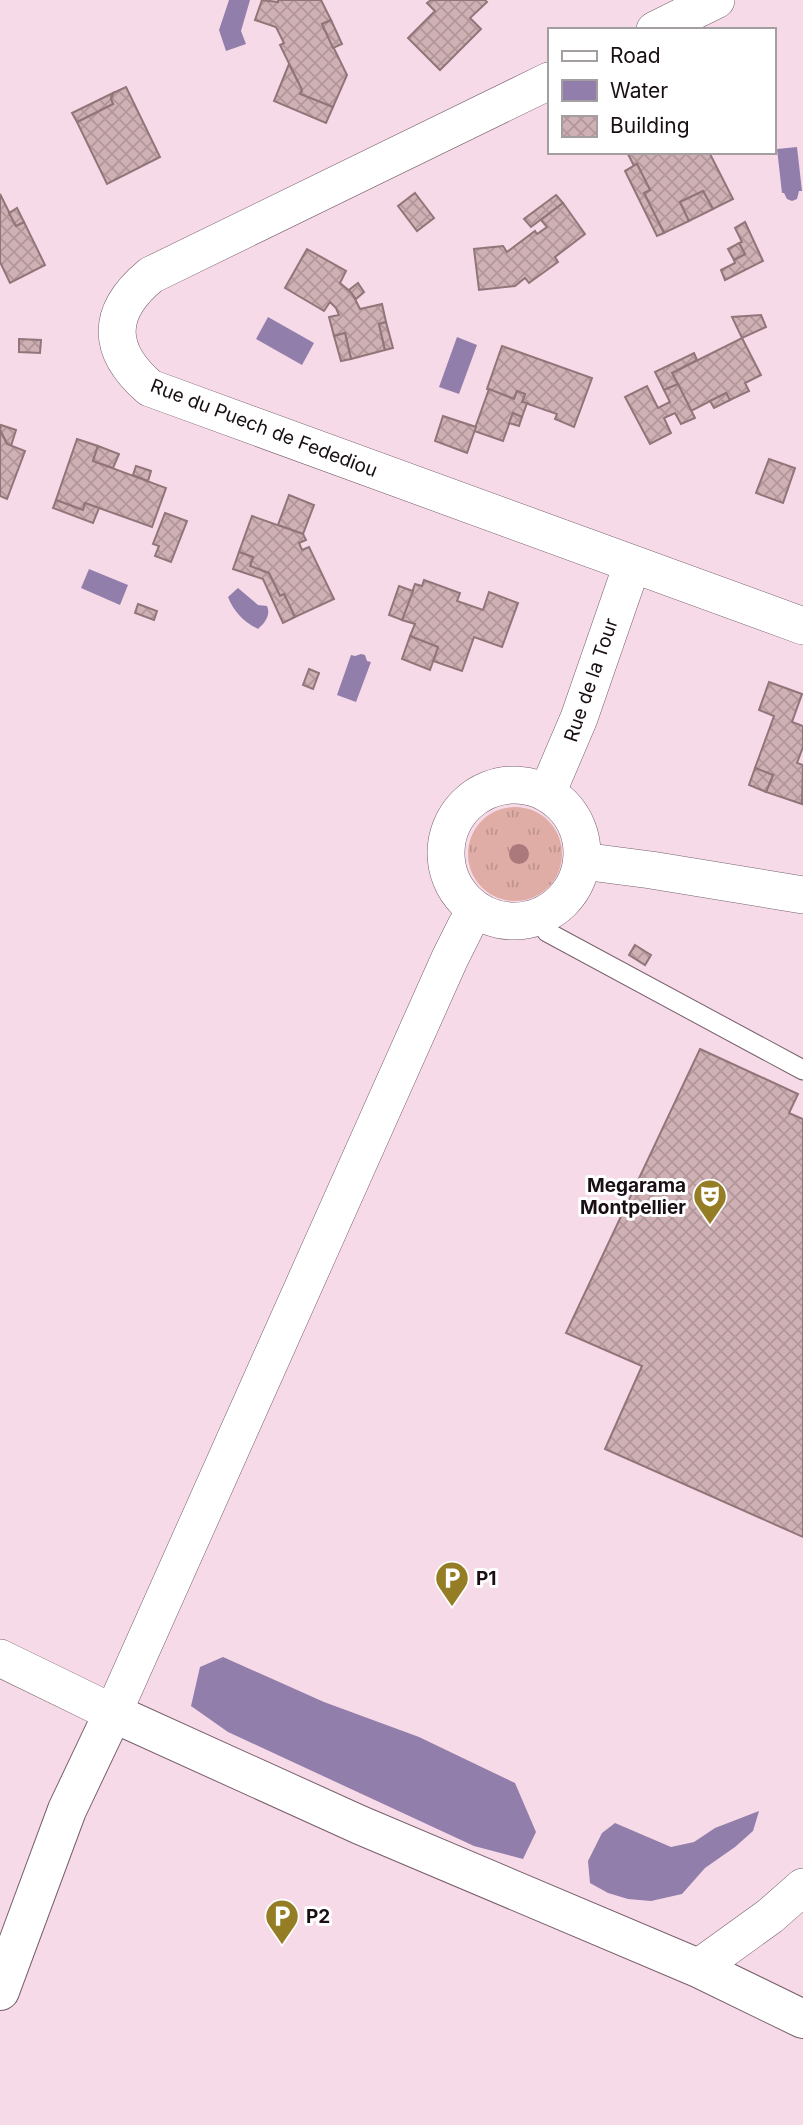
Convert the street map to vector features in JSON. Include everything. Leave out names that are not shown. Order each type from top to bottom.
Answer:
[{"type":"street","points":[[659,28],[716,0]]},
{"type":"street","name":"Rue du Puech de Fedediou","points":[[548,81],[151,275],[135,288],[119,317],[119,344],[129,368],[150,388],[803,626]]},
{"type":"street","name":"Rue de la Tour","points":[[547,793],[579,718],[632,565]]},
{"type":"street","points":[[515,784],[537,788],[565,807],[578,827],[582,861],[575,884],[568,895],[549,912],[525,921],[500,920],[476,911],[462,897],[451,880],[446,861],[446,841],[452,822],[472,798],[492,788],[515,784]]},
{"type":"street","points":[[582,861],[803,895]]},
{"type":"street","points":[[0,1991],[67,1810],[113,1713],[450,958],[476,911]]},
{"type":"street","points":[[0,1658],[113,1713],[360,1825],[698,1968],[803,2019]]},
{"type":"street","points":[[698,1968],[770,1916],[803,1887]]},
{"type":"lane","points":[[537,917],[547,932],[803,1070]]},
{"type":"green space","points":[[515,807],[533,811],[548,821],[558,836],[562,854],[558,872],[548,887],[533,897],[515,901],[497,897],[482,887],[472,872],[468,854],[472,836],[482,821],[497,811]]},
{"type":"water","points":[[229,0],[250,0],[241,31],[246,44],[226,51],[219,30]]},
{"type":"water","points":[[797,147],[802,191],[799,191],[797,199],[792,201],[782,193],[777,149]]},
{"type":"water","points":[[268,317],[314,343],[302,365],[256,339]]},
{"type":"water","points":[[457,337],[477,345],[459,394],[439,387]]},
{"type":"water","points":[[89,569],[128,585],[120,605],[81,588]]},
{"type":"water","points":[[238,588],[258,605],[267,606],[267,619],[258,629],[240,616],[230,602],[228,597]]},
{"type":"water","points":[[361,654],[371,662],[356,702],[337,695],[351,655]]},
{"type":"water","points":[[223,1657],[324,1702],[419,1737],[515,1783],[536,1832],[523,1859],[474,1846],[228,1732],[191,1706],[200,1667]]},
{"type":"water","points":[[759,1811],[753,1831],[705,1868],[682,1894],[651,1901],[628,1899],[608,1893],[590,1883],[588,1861],[602,1833],[615,1823],[671,1847],[694,1842],[715,1828]]},
{"type":"building","points":[[262,0],[321,0],[331,20],[322,24],[347,75],[333,107],[300,94],[302,90],[280,45],[284,43],[276,27],[255,20]]},
{"type":"building","points":[[431,0],[487,2],[470,18],[481,29],[440,70],[408,38],[435,11],[427,3]]},
{"type":"building","points":[[331,20],[342,44],[333,48],[322,24]]},
{"type":"building","points":[[289,64],[302,90],[300,94],[333,107],[326,123],[274,101]]},
{"type":"building","points":[[126,87],[160,157],[107,184],[77,122],[113,104],[113,93]]},
{"type":"building","points":[[113,93],[113,104],[77,122],[72,113]]},
{"type":"building","points":[[628,154],[710,154],[733,199],[713,209],[703,191],[680,202],[689,221],[664,233],[644,193],[650,190],[637,164],[634,166]]},
{"type":"building","points":[[637,164],[650,190],[644,193],[664,233],[657,236],[625,171]]},
{"type":"building","points":[[703,191],[713,209],[689,221],[680,202]]},
{"type":"building","points":[[415,193],[434,218],[417,231],[398,206]]},
{"type":"building","points":[[0,194],[16,226],[24,222],[45,265],[10,283],[0,262]]},
{"type":"building","points":[[556,195],[563,203],[531,227],[524,219]]},
{"type":"building","points":[[563,203],[585,234],[555,257],[558,262],[529,283],[525,278],[515,286],[479,290],[474,249],[503,246],[507,252],[535,231],[537,234],[547,227],[541,220]]},
{"type":"building","points":[[17,208],[24,222],[16,226],[9,213]]},
{"type":"building","points":[[745,222],[763,261],[725,280],[721,270],[745,254],[735,228]]},
{"type":"building","points":[[739,243],[745,254],[734,260],[728,249]]},
{"type":"building","points":[[307,249],[346,271],[340,283],[352,293],[360,309],[382,304],[386,322],[379,324],[385,350],[351,359],[345,333],[334,336],[329,317],[339,315],[336,308],[330,302],[324,311],[285,288]]},
{"type":"building","points":[[358,283],[364,292],[356,299],[349,290]]},
{"type":"building","points":[[761,315],[766,327],[742,338],[732,317]]},
{"type":"building","points":[[386,322],[393,348],[385,350],[379,324]]},
{"type":"building","points":[[345,333],[351,359],[341,361],[334,336]]},
{"type":"building","points":[[742,338],[761,375],[745,383],[749,391],[730,400],[726,393],[691,411],[672,373]]},
{"type":"building","points":[[19,339],[41,340],[40,353],[19,352]]},
{"type":"building","points":[[502,346],[592,378],[574,427],[555,419],[557,414],[522,402],[525,394],[517,391],[514,399],[487,389]]},
{"type":"building","points":[[694,353],[697,360],[672,373],[678,384],[664,390],[655,372]]},
{"type":"building","points":[[678,384],[695,418],[681,424],[675,413],[664,418],[671,433],[650,444],[625,397],[647,386],[658,408],[670,402],[664,390]]},
{"type":"building","points":[[489,389],[514,399],[517,391],[525,394],[522,402],[527,403],[522,417],[513,413],[503,441],[474,431]]},
{"type":"building","points":[[726,393],[730,400],[714,408],[710,401]]},
{"type":"building","points":[[513,413],[522,417],[519,426],[509,423]]},
{"type":"building","points":[[443,416],[476,427],[467,453],[435,441]]},
{"type":"building","points":[[1,425],[16,430],[11,446],[7,444],[0,430]]},
{"type":"building","points":[[0,430],[7,444],[25,451],[7,499],[0,496]]},
{"type":"building","points":[[77,439],[98,446],[93,461],[166,488],[152,527],[85,503],[83,510],[56,500]]},
{"type":"building","points":[[98,446],[119,454],[113,468],[93,461]]},
{"type":"building","points":[[769,459],[795,468],[783,503],[756,493]]},
{"type":"building","points":[[136,466],[151,471],[148,481],[133,475]]},
{"type":"building","points":[[289,495],[314,505],[303,534],[278,525]]},
{"type":"building","points":[[56,500],[83,510],[85,503],[99,508],[93,523],[53,508]]},
{"type":"building","points":[[165,513],[187,521],[171,562],[155,556],[159,546],[153,544]]},
{"type":"building","points":[[252,516],[303,534],[306,540],[299,543],[302,550],[309,547],[334,599],[295,617],[284,594],[280,596],[269,573],[250,566],[253,557],[239,552]]},
{"type":"building","points":[[239,552],[253,557],[250,566],[269,573],[280,596],[284,594],[295,617],[283,623],[263,579],[233,569]]},
{"type":"building","points":[[424,580],[460,593],[457,601],[483,610],[489,592],[518,603],[502,647],[474,637],[462,671],[433,661],[438,647],[410,636],[415,624],[402,620],[415,584],[422,586]]},
{"type":"building","points":[[399,586],[413,591],[402,620],[389,615]]},
{"type":"building","points":[[138,604],[157,611],[154,620],[135,613]]},
{"type":"building","points":[[410,636],[438,647],[430,670],[402,659]]},
{"type":"building","points":[[309,669],[319,673],[313,689],[303,685]]},
{"type":"building","points":[[769,682],[802,694],[792,722],[803,726],[803,747],[797,763],[803,765],[802,804],[766,792],[773,775],[755,768],[774,716],[759,710]]},
{"type":"building","points":[[755,768],[773,775],[766,792],[749,785]]},
{"type":"building","points":[[635,945],[651,955],[645,965],[629,955]]},
{"type":"building","name":"Megarama Montpellier","points":[[700,1049],[798,1094],[789,1113],[803,1119],[803,1537],[605,1449],[642,1366],[566,1333]]},
{"type":"place","name":"Megarama Montpellier","points":[[710,1226]]},
{"type":"place","name":"P1","points":[[452,1608]]},
{"type":"place","name":"P2","points":[[282,1946]]}]
